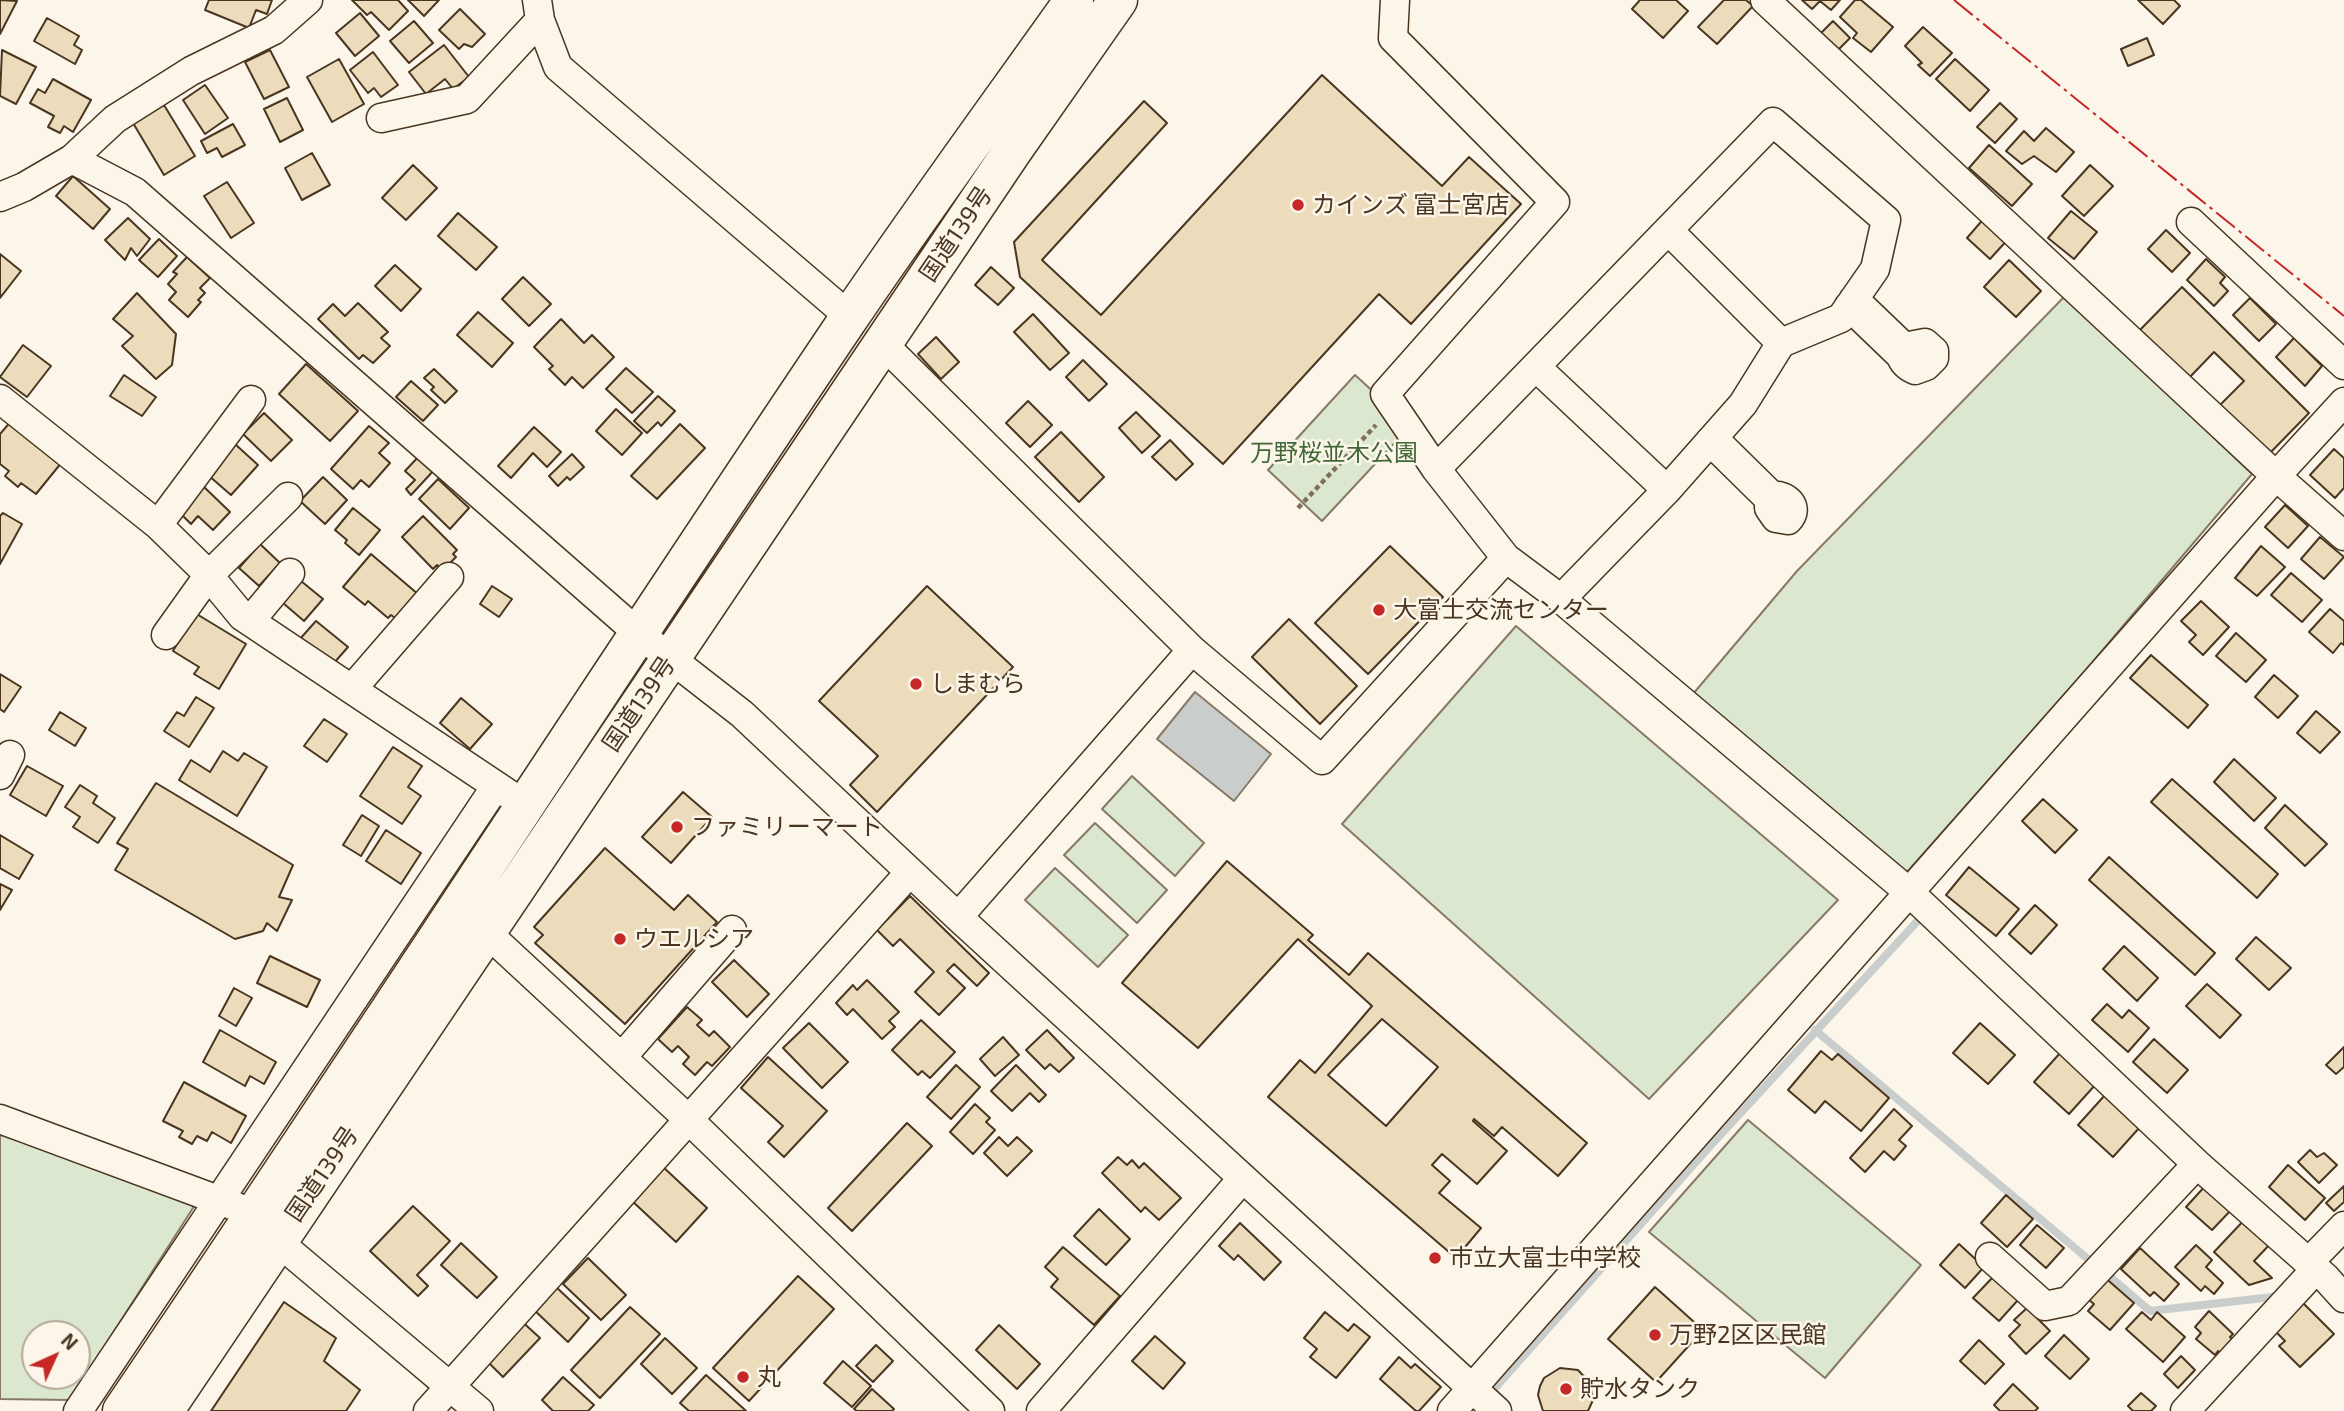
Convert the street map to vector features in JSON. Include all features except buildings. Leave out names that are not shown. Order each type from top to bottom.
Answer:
[{"type":"highway","name":"国道139号","points":[[164,1411],[511,796],[638,633],[850,317],[1074,0]]},
{"type":"highway","name":"国道139号","points":[[122,1411],[266,1227],[486,932],[1013,150],[1118,0]]},
{"type":"street","points":[[0,197],[24,187],[72,159],[116,119],[191,71],[274,30],[308,0]]},
{"type":"street","points":[[1395,0],[1393,38],[1555,202],[1385,394],[1436,469],[1506,558],[1561,599],[1910,894],[2197,1164],[2327,1276]]},
{"type":"street","points":[[1765,0],[2276,476],[2344,536]]},
{"type":"street","points":[[539,10],[558,67],[850,317]]},
{"type":"street","points":[[381,118],[467,99],[539,10]]},
{"type":"street","points":[[1436,469],[1773,122],[1886,220],[1875,269],[1841,318],[1781,343],[1743,404],[1667,490],[1561,599]]},
{"type":"street","points":[[72,159],[135,192],[638,633],[741,713],[910,872],[1497,1411]]},
{"type":"street","points":[[2191,222],[2344,365]]},
{"type":"street","points":[[1668,230],[1781,343]]},
{"type":"street","points":[[883,344],[1192,650],[1322,760],[1506,558]]},
{"type":"street","points":[[1536,367],[1667,490]]},
{"type":"street","points":[[0,399],[158,525],[208,576],[242,616],[511,796],[220,1200],[78,1411]]},
{"type":"street","points":[[158,525],[251,400]]},
{"type":"street","points":[[1452,1411],[2344,402]]},
{"type":"street","points":[[166,635],[208,576],[288,497]]},
{"type":"street","points":[[250,621],[290,573]]},
{"type":"street","points":[[352,689],[449,577]]},
{"type":"street","points":[[958,916],[1192,650]]},
{"type":"street","points":[[428,1411],[910,872]]},
{"type":"street","points":[[622,1057],[732,930]]},
{"type":"street","points":[[486,932],[688,1119],[990,1411]]},
{"type":"street","points":[[0,1119],[220,1200],[266,1227],[479,1411]]},
{"type":"street","points":[[1990,1257],[2045,1306],[2069,1301],[2197,1164]]},
{"type":"street","points":[[1041,1411],[1242,1178]]},
{"type":"street","points":[[2185,1411],[2327,1276],[2344,1226]]},
{"type":"path","points":[[1298,508],[1394,406]]},
{"type":"green space","points":[[2065,296],[2252,474],[2084,672],[1907,872],[1693,694],[1797,571]]},
{"type":"green space","name":"万野桜並木公園","points":[[1355,375],[1378,396],[1401,436],[1322,521],[1268,470]]},
{"type":"green space","points":[[1516,626],[1838,900],[1649,1099],[1342,824]]},
{"type":"green space","points":[[1132,776],[1204,843],[1175,876],[1102,809]]},
{"type":"green space","points":[[1095,823],[1167,890],[1137,923],[1064,855]]},
{"type":"green space","points":[[1055,868],[1128,935],[1098,967],[1025,900]]},
{"type":"green space","points":[[1748,1120],[1921,1265],[1825,1378],[1649,1232]]},
{"type":"green space","points":[[0,1135],[200,1197],[91,1367],[91,1320],[21,1320],[21,1390],[76,1390],[70,1400],[0,1399]]},
{"type":"shaded area","points":[[1195,692],[1271,754],[1234,801],[1157,739]]},
{"type":"waterway","points":[[1494,1389],[1711,1145],[1924,914]]},
{"type":"waterway","points":[[1815,1030],[2094,1264]]},
{"type":"waterway","points":[[2107,1274],[2150,1311],[2281,1296]]},
{"type":"power","points":[[1954,0],[2344,316]]},
{"type":"place","name":"カインズ 富士宮店","points":[[1298,205]]},
{"type":"place","name":"大富士交流センター","points":[[1379,610]]},
{"type":"place","name":"しまむら","points":[[916,684]]},
{"type":"place","name":"ファミリーマート","points":[[677,827]]},
{"type":"place","name":"ウエルシア","points":[[620,939]]},
{"type":"place","name":"市立大富士中学校","points":[[1435,1258]]},
{"type":"place","name":"万野2区区民館","points":[[1655,1335]]},
{"type":"place","name":"丸","points":[[743,1377]]},
{"type":"place","name":"貯水タンク","points":[[1566,1389]]}]
